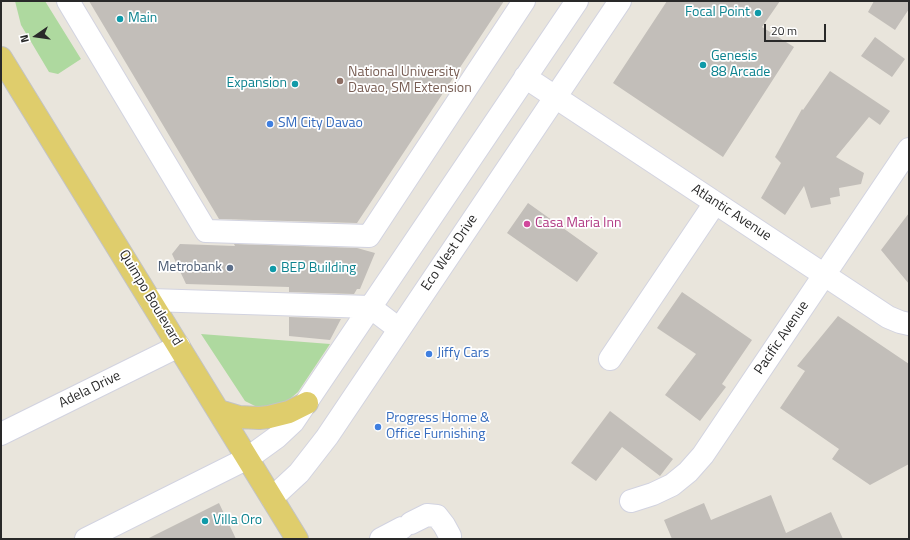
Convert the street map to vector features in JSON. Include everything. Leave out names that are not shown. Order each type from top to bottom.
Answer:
[{"type":"main road","name":"Quimpo Boulevard","points":[[1,58],[297,539]]},
{"type":"main road","points":[[219,411],[239,417],[264,418],[289,412],[307,403]]},
{"type":"street","points":[[68,1],[206,231],[369,236],[524,1]]},
{"type":"street","points":[[86,539],[248,458],[277,438],[293,422],[577,1]]},
{"type":"street","name":"Eco West Drive","points":[[272,498],[299,473],[327,437],[620,1]]},
{"type":"street","name":"Atlantic Avenue","points":[[525,78],[888,317],[909,324]]},
{"type":"street","name":"Pacific Avenue","points":[[631,501],[653,494],[672,485],[688,472],[703,455],[909,150]]},
{"type":"street","points":[[610,359],[715,203]]},
{"type":"street","points":[[150,300],[370,307],[399,329]]},
{"type":"street","name":"Adela Drive","points":[[1,434],[179,346]]},
{"type":"street","points":[[381,539],[427,515],[436,516],[444,524],[450,536]]},
{"type":"green space","points":[[15,1],[45,1],[81,59],[58,74],[49,72],[21,25]]},
{"type":"green space","points":[[201,334],[330,344],[298,392],[284,403],[264,408],[257,407],[245,401]]},
{"type":"building","name":"SM City Davao","points":[[89,1],[504,1],[357,223],[219,219]]},
{"type":"building","name":"Genesis 88 Arcade","points":[[667,1],[780,1],[762,27],[794,47],[723,157],[613,83]]},
{"type":"building","points":[[874,1],[909,1],[909,9],[895,30],[868,12]]},
{"type":"building","points":[[875,37],[905,59],[892,77],[861,56]]},
{"type":"building","points":[[830,71],[890,111],[880,125],[869,117],[836,157],[864,173],[861,184],[839,188],[840,196],[830,198],[831,204],[811,208],[804,186],[785,215],[761,198],[781,163],[775,157],[802,109],[803,110]]},
{"type":"building","points":[[528,203],[598,253],[577,282],[507,233]]},
{"type":"building","points":[[909,213],[909,284],[881,250]]},
{"type":"building","name":"BEP Building","points":[[180,244],[235,246],[234,244],[357,248],[375,253],[360,289],[357,289],[354,294],[289,292],[289,287],[186,284],[172,254]]},
{"type":"building","points":[[682,292],[752,340],[722,384],[726,387],[700,421],[665,395],[696,354],[657,328]]},
{"type":"building","points":[[838,316],[909,364],[909,464],[870,485],[832,459],[839,449],[780,408],[805,371],[797,366]]},
{"type":"building","points":[[289,317],[341,319],[330,340],[289,336]]},
{"type":"building","points":[[610,411],[673,459],[660,476],[622,447],[596,481],[571,463]]},
{"type":"building","points":[[771,495],[786,533],[831,512],[843,539],[672,539],[664,520],[704,503],[711,520]]},
{"type":"building","name":"Villa Oro","points":[[219,503],[236,539],[147,539]]},
{"type":"place","name":"Focal Point","points":[[758,13]]},
{"type":"place","name":"Main","points":[[120,19]]},
{"type":"place","name":"Genesis 88 Arcade","points":[[703,65]]},
{"type":"place","name":"National University Davao, SM Extension","points":[[340,81]]},
{"type":"place","name":"Expansion","points":[[295,84]]},
{"type":"place","name":"SM City Davao","points":[[270,124]]},
{"type":"place","name":"Casa Maria Inn","points":[[527,224]]},
{"type":"place","name":"Metrobank","points":[[230,268]]},
{"type":"place","name":"BEP Building","points":[[273,269]]},
{"type":"place","name":"Jiffy Cars","points":[[429,354]]},
{"type":"place","name":"Progress Home & Office Furnishing","points":[[378,427]]},
{"type":"place","name":"Villa Oro","points":[[205,521]]}]
